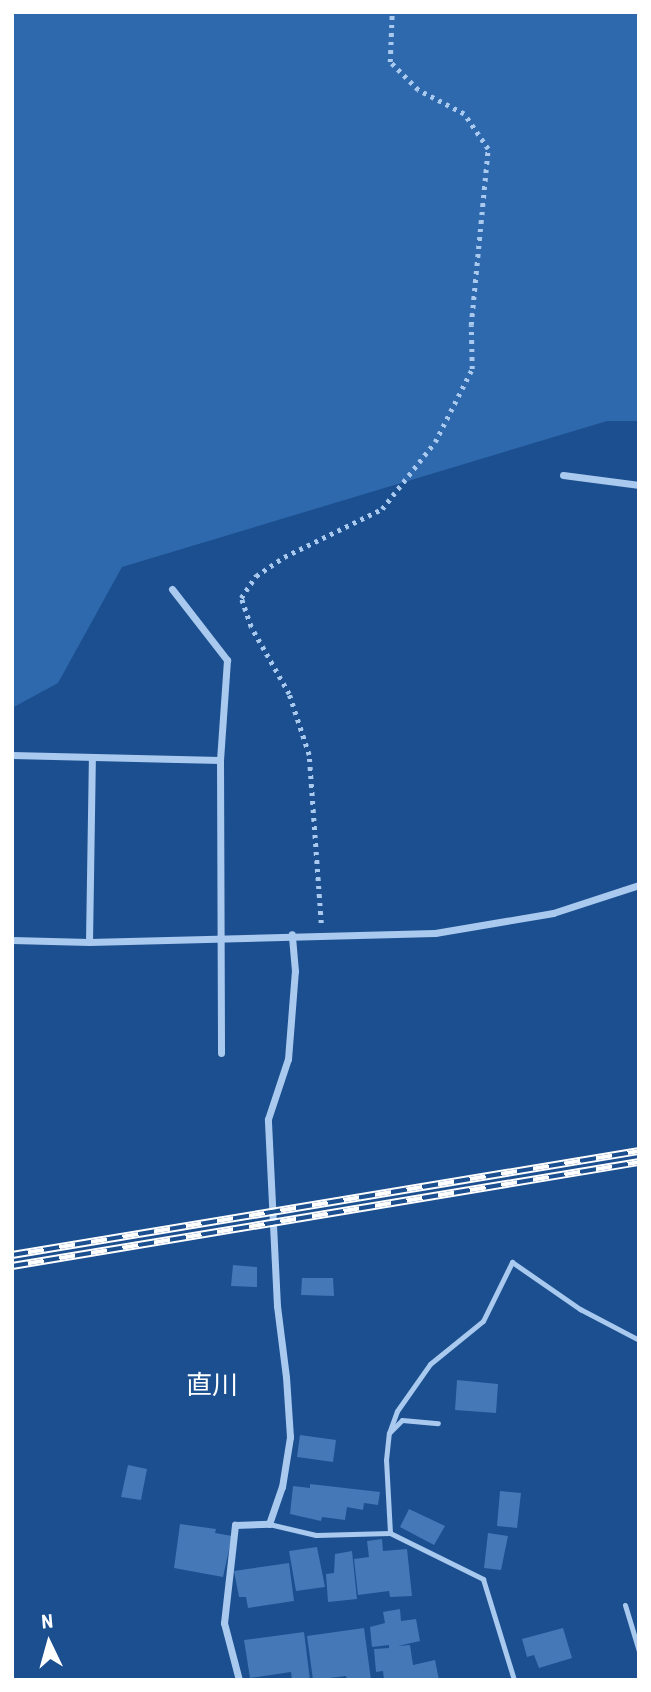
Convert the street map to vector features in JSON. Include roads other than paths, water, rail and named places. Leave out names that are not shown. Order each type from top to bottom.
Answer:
[{"type":"street","points":[[563,475],[639,485]]},
{"type":"street","points":[[172,589],[227,660],[220,760],[223,938],[221,1053]]},
{"type":"street","points":[[12,755],[220,760]]},
{"type":"street","points":[[89,942],[92,757]]},
{"type":"street","points":[[12,940],[89,942],[292,934],[435,933],[553,913],[639,885]]},
{"type":"street","points":[[239,1680],[224,1623],[235,1525],[269,1524],[282,1486],[290,1437],[277,1306],[268,1119],[288,1059],[295,971],[292,934]]},
{"type":"lane","points":[[390,1533],[386,1460],[389,1433],[397,1411],[430,1364],[483,1321],[512,1262],[580,1309],[639,1340]]},
{"type":"lane","points":[[389,1433],[402,1420],[438,1423]]},
{"type":"lane","points":[[269,1524],[316,1535],[390,1533],[483,1579],[514,1680]]},
{"type":"lane","points":[[625,1605],[639,1651]]},
{"type":"railway","points":[[12,1255],[639,1151]]},
{"type":"railway","points":[[12,1266],[639,1162]]},
{"type":"district","name":"直川","points":[[212,1386]]}]
